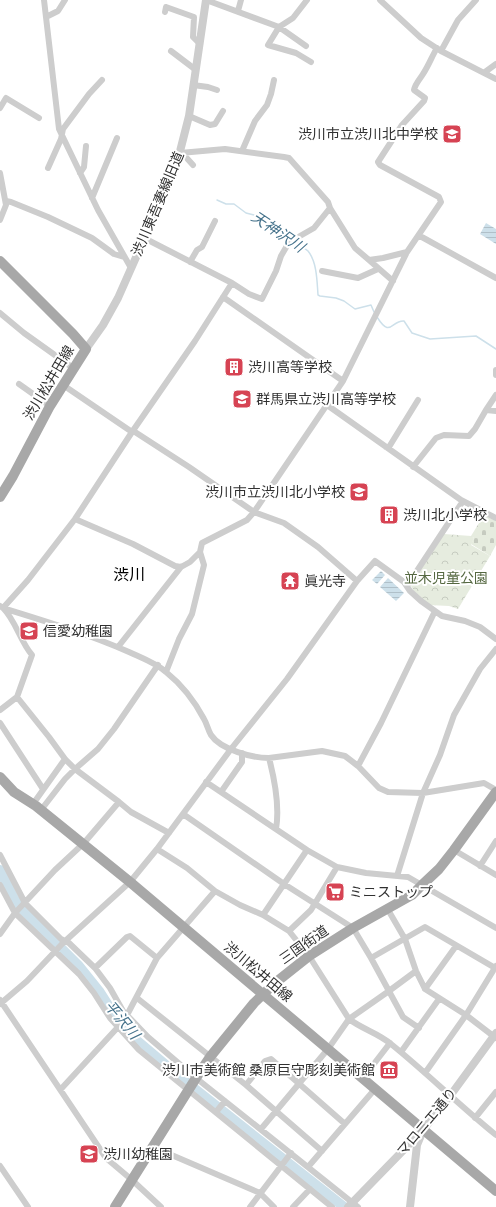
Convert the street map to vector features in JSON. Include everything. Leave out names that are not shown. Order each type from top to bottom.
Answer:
[{"type":"main road","name":"渋川松井田線","points":[[0,262],[73,334],[86,349],[50,406],[13,476],[0,497]]},
{"type":"main road","name":"渋川松井田線","points":[[0,777],[14,792],[37,807],[130,882],[496,1191]]},
{"type":"main road","name":"三国街道","points":[[115,1207],[210,1057],[262,994],[309,956],[353,928],[412,895],[439,869],[496,791]]},
{"type":"street","points":[[44,0],[59,129],[92,198],[130,268]]},
{"type":"street","points":[[46,17],[58,11],[65,0]]},
{"type":"street","points":[[206,0],[279,27],[306,46]]},
{"type":"street","name":"渋川東吾妻線旧道","points":[[86,349],[103,325],[118,298],[176,167],[188,116],[206,0]]},
{"type":"street","points":[[238,11],[241,0]]},
{"type":"street","points":[[307,0],[293,18],[279,27],[268,45],[296,53],[311,62]]},
{"type":"street","points":[[118,647],[181,567],[190,562],[200,552],[202,544],[247,520],[254,512],[343,381],[407,252],[420,236],[441,202],[439,198],[380,165],[378,162],[402,125],[424,101],[425,98],[414,90],[414,87],[424,72],[431,57],[439,50],[458,20],[476,0]]},
{"type":"street","points":[[383,1],[421,38],[439,50],[496,78]]},
{"type":"street","points":[[165,12],[166,7],[194,18],[193,37],[200,44]]},
{"type":"street","points":[[171,51],[196,70]]},
{"type":"street","points":[[485,72],[496,64]]},
{"type":"street","points":[[48,168],[62,136],[63,129],[89,94],[102,80]]},
{"type":"street","points":[[242,151],[255,121],[267,105],[274,80]]},
{"type":"street","points":[[193,85],[217,90]]},
{"type":"street","points":[[0,108],[6,98],[39,118]]},
{"type":"street","points":[[188,116],[210,125],[215,124],[223,111]]},
{"type":"street","points":[[92,198],[117,138]]},
{"type":"street","points":[[80,173],[84,167],[86,146]]},
{"type":"street","points":[[180,153],[225,149],[288,158],[328,202],[330,208],[355,248],[393,281]]},
{"type":"street","points":[[180,153],[184,155],[192,165]]},
{"type":"street","points":[[0,174],[6,201],[6,205],[0,220]]},
{"type":"street","points":[[6,201],[48,217],[92,238],[114,254],[124,257]]},
{"type":"street","points":[[144,238],[232,283],[249,294],[262,299],[276,271],[281,256],[291,241],[314,228],[330,208]]},
{"type":"street","points":[[190,262],[197,250],[202,247],[215,221]]},
{"type":"street","points":[[420,236],[496,278]]},
{"type":"street","points":[[369,260],[407,252]]},
{"type":"street","points":[[322,271],[358,278],[378,269]]},
{"type":"street","points":[[2,607],[28,580],[75,519],[132,432],[195,341],[232,283]]},
{"type":"street","points":[[223,297],[343,381]]},
{"type":"street","points":[[0,313],[24,333],[73,368]]},
{"type":"street","points":[[19,384],[50,406]]},
{"type":"street","points":[[63,385],[132,432],[135,432],[177,459],[254,512],[284,524],[318,547],[358,581]]},
{"type":"street","points":[[413,467],[436,438],[444,435],[469,436],[496,395]]},
{"type":"street","points":[[386,447],[390,446],[418,400]]},
{"type":"street","points":[[327,405],[463,501],[496,518]]},
{"type":"street","points":[[486,410],[496,411]]},
{"type":"street","points":[[407,586],[463,501]]},
{"type":"street","points":[[75,519],[133,544],[175,566],[181,567]]},
{"type":"street","points":[[166,672],[179,639],[192,614],[204,565],[200,552]]},
{"type":"street","points":[[161,1207],[106,1158],[1,1002],[27,981],[55,950],[130,882],[169,833],[231,749],[287,679],[358,581],[375,561],[404,582],[421,601],[434,611],[442,616],[466,621],[480,627],[496,639]]},
{"type":"street","points":[[2,607],[64,627],[118,647],[158,665],[176,681],[197,706],[212,736],[221,744],[231,749],[261,758],[322,751],[345,756],[358,766],[379,788],[388,792],[423,793],[484,783],[496,791]]},
{"type":"street","points":[[0,710],[17,698],[32,655],[15,628],[10,615],[2,607]]},
{"type":"street","points":[[358,766],[381,723],[434,611]]},
{"type":"street","points":[[397,876],[423,793],[440,755],[454,715],[480,669],[496,649]]},
{"type":"street","points":[[37,807],[75,769],[98,749],[113,731],[158,665]]},
{"type":"street","points":[[17,698],[65,759],[75,769],[131,812],[169,833]]},
{"type":"street","points":[[0,723],[43,789]]},
{"type":"street","points":[[221,792],[242,762],[242,753]]},
{"type":"street","points":[[269,758],[273,773],[278,815],[276,829]]},
{"type":"street","points":[[37,807],[43,789],[65,759]]},
{"type":"street","points":[[206,782],[307,850],[336,867],[366,873],[408,877],[496,928]]},
{"type":"street","points":[[0,934],[16,912],[55,870],[84,844],[119,802]]},
{"type":"street","points":[[183,814],[284,884],[353,928],[403,1017],[419,1028]]},
{"type":"street","points":[[480,866],[496,841]]},
{"type":"street","points":[[157,848],[187,868],[215,891],[240,905],[263,915],[289,931],[309,956],[348,1018],[390,1043],[496,1135]]},
{"type":"street","points":[[263,915],[307,850]]},
{"type":"street","points":[[454,850],[496,875]]},
{"type":"street","points":[[0,855],[24,904],[64,942],[69,942],[95,968],[110,988],[126,1017],[148,1037],[216,1112],[332,1207]]},
{"type":"street","points":[[289,931],[310,910],[336,867]]},
{"type":"street","points":[[0,885],[16,912],[79,974],[119,1027],[139,1050],[192,1084],[225,1101],[261,1129],[290,1155],[308,1167],[352,1205]]},
{"type":"street","points":[[61,1090],[119,1027],[137,998],[158,958],[215,891]]},
{"type":"street","points":[[387,908],[405,939],[416,971],[425,989],[495,1036]]},
{"type":"street","points":[[371,958],[425,927],[495,967],[466,1016],[425,1073]]},
{"type":"street","points":[[95,968],[126,937],[130,936],[158,958]]},
{"type":"street","points":[[425,989],[456,946]]},
{"type":"street","points":[[261,1129],[328,1049],[348,1018],[416,971]]},
{"type":"street","points":[[137,998],[246,1085],[322,1151]]},
{"type":"street","points":[[401,1052],[440,999]]},
{"type":"street","name":"マロニエ通り","points":[[352,1205],[423,1130],[495,1036]]},
{"type":"street","points":[[363,1078],[390,1043]]},
{"type":"street","points":[[246,1085],[268,1059],[271,1059],[345,1124]]},
{"type":"street","points":[[308,1167],[375,1089]]},
{"type":"street","points":[[475,1118],[496,1092]]},
{"type":"street","points":[[216,1112],[225,1101]]},
{"type":"street","points":[[410,1207],[417,1146],[423,1130]]},
{"type":"street","points":[[153,1147],[260,1193],[274,1207]]},
{"type":"street","points":[[250,1207],[290,1155]]},
{"type":"street","points":[[0,1166],[28,1207]]},
{"type":"street","points":[[293,1207],[310,1189]]},
{"type":"green space","points":[[484,515],[496,521],[496,545],[490,556],[471,544],[474,538],[471,536]]},
{"type":"green space","name":"並木児童公園","points":[[444,534],[471,536],[474,538],[471,545],[490,556],[458,609],[449,606],[429,605],[414,591],[410,584]]},
{"type":"water","points":[[486,223],[496,229],[496,244],[480,234]]},
{"type":"water","points":[[381,571],[385,575],[377,584],[372,580]]},
{"type":"water","points":[[388,578],[404,593],[396,601],[380,587]]},
{"type":"waterway","name":"天神沢川","points":[[217,200],[226,204],[234,204],[246,213],[254,215],[292,239]]},
{"type":"waterway","name":"天神沢川","points":[[295,242],[305,248],[311,255],[316,272],[318,295],[344,301],[355,309],[371,305],[374,312]]},
{"type":"waterway","name":"天神沢川","points":[[377,317],[385,327],[388,328],[400,321],[404,321],[412,333],[430,339],[476,336],[496,349]]},
{"type":"waterway","name":"平沢川","points":[[0,870],[14,899],[79,966],[99,991],[128,1033],[186,1082],[344,1207]]},
{"type":"place","name":"渋川市立渋川北中学校","points":[[452,134]]},
{"type":"place","name":"渋川高等学校","points":[[234,367]]},
{"type":"place","name":"群馬県立渋川高等学校","points":[[242,399]]},
{"type":"place","name":"渋川市立渋川北小学校","points":[[359,492]]},
{"type":"place","name":"渋川北小学校","points":[[389,515]]},
{"type":"place","name":"眞光寺","points":[[290,581]]},
{"type":"place","name":"信愛幼稚園","points":[[29,631]]},
{"type":"place","name":"ミニストップ","points":[[335,892]]},
{"type":"place","name":"渋川市美術館 桑原巨守彫刻美術館","points":[[389,1070]]},
{"type":"place","name":"渋川幼稚園","points":[[89,1154]]},
{"type":"district","name":"渋川","points":[[129,574]]}]
